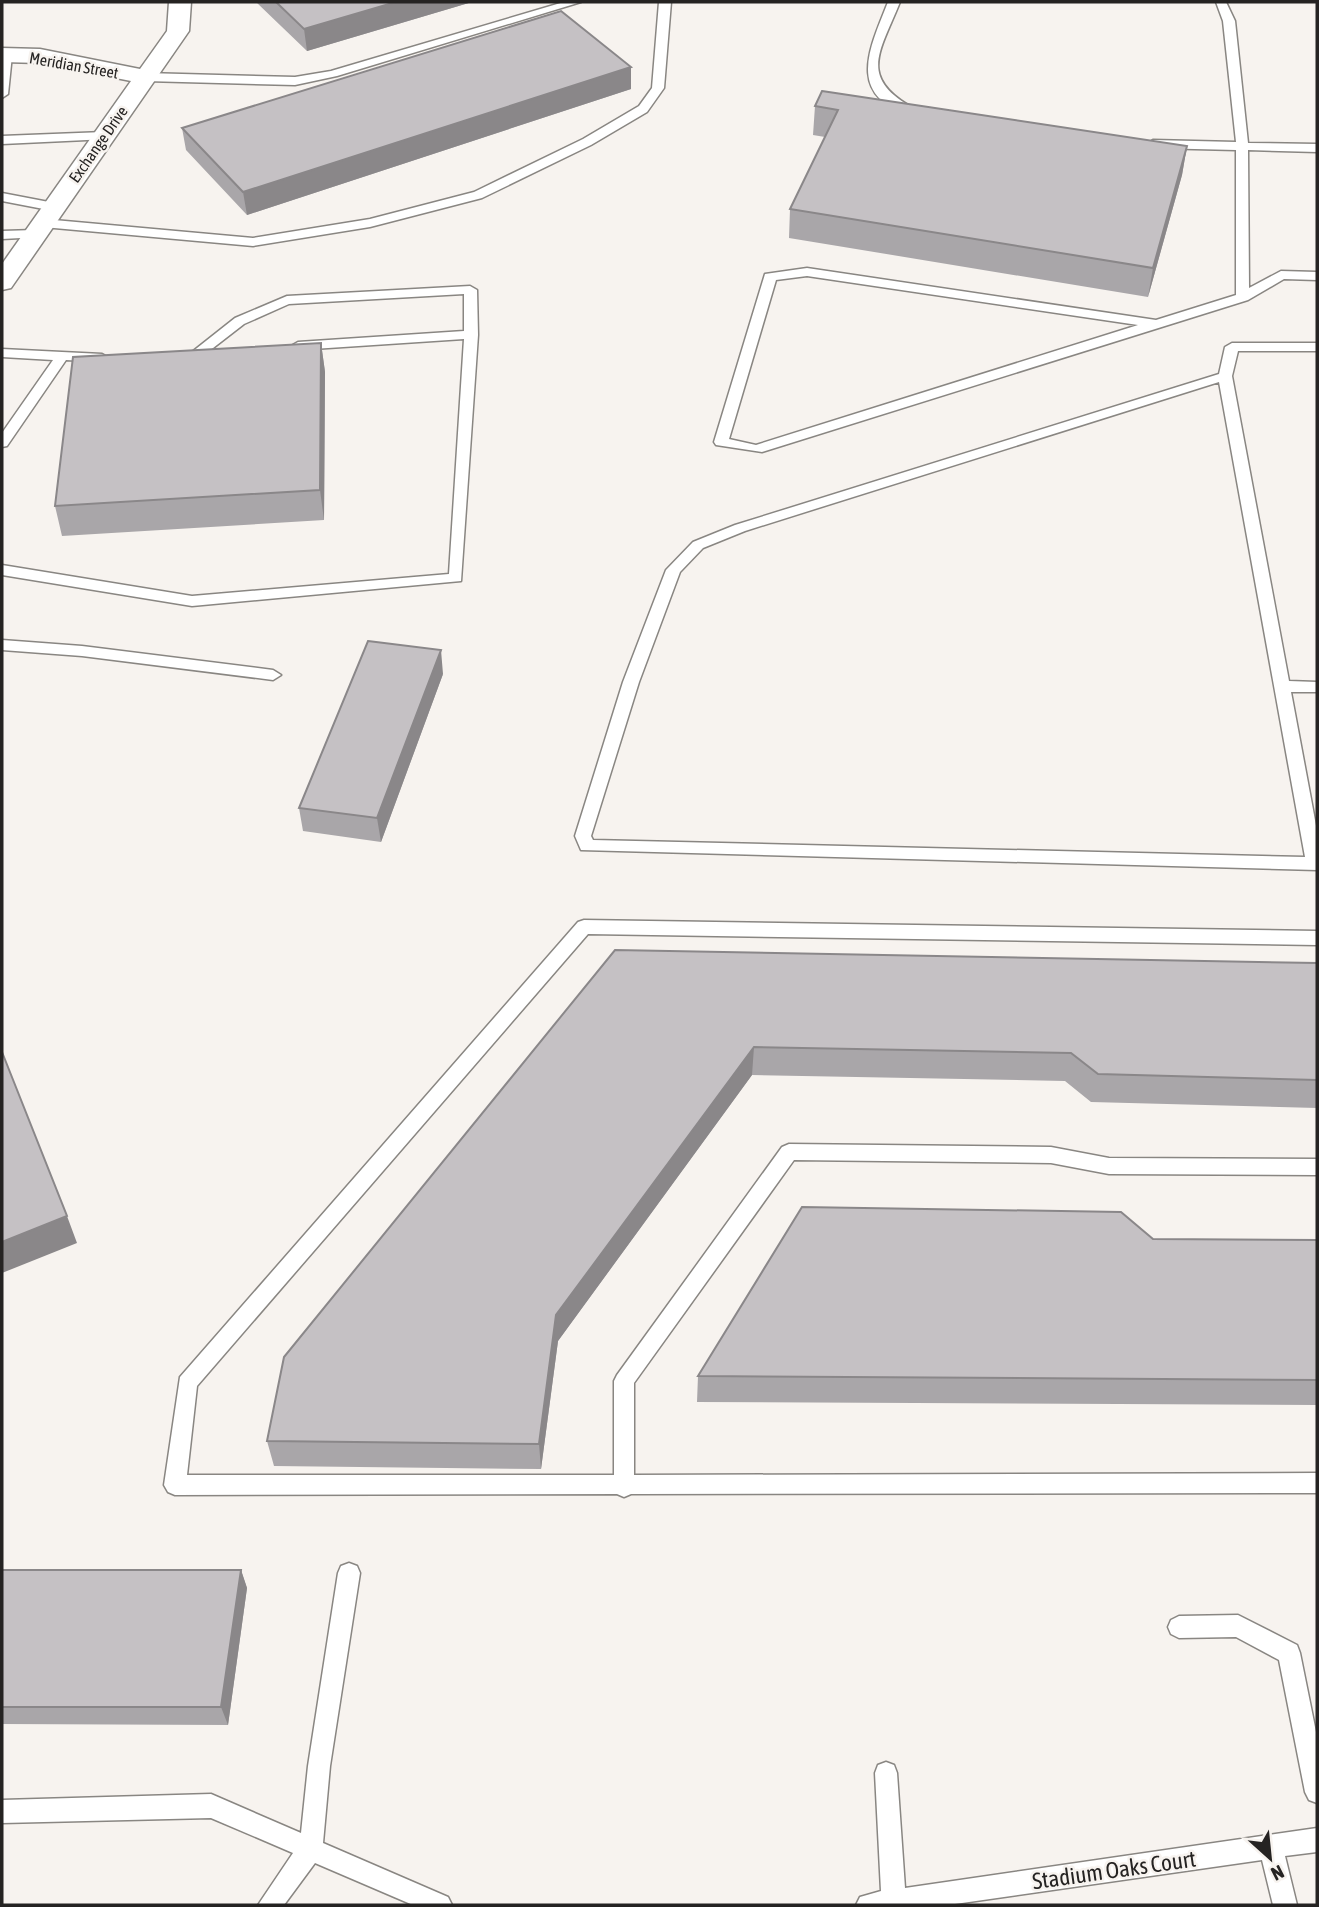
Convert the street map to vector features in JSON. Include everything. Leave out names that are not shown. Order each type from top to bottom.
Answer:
[{"type":"street","name":"Exchange Drive","points":[[2,282],[178,31],[180,2]]},
{"type":"street","name":"Meridian Street","points":[[4,55],[40,56],[145,78]]},
{"type":"lane","points":[[145,78],[295,81],[333,74],[575,2]]},
{"type":"lane","points":[[2,235],[44,222],[253,242],[370,223],[478,195],[587,142],[643,109],[658,88],[665,2]]},
{"type":"lane","points":[[894,2],[870,69],[875,86],[889,101],[919,115]]},
{"type":"lane","points":[[1221,2],[1228,21],[1242,146],[1243,297]]},
{"type":"lane","points":[[2,94],[4,55]]},
{"type":"lane","points":[[2,140],[104,136]]},
{"type":"lane","points":[[1136,144],[1317,148]]},
{"type":"lane","points":[[2,197],[44,222]]},
{"type":"lane","points":[[1156,324],[807,272],[770,277],[721,442],[757,450],[1243,297],[1281,275],[1317,276]]},
{"type":"lane","points":[[2,570],[192,601],[456,578],[471,335],[470,290],[286,300],[259,309],[228,326],[193,353],[226,351]]},
{"type":"lane","points":[[281,347],[471,335]]},
{"type":"lane","points":[[1225,376],[740,528],[698,545],[673,570],[631,682],[583,836],[587,846],[1316,864],[1225,376],[1232,347],[1317,347]]},
{"type":"lane","points":[[2,353],[112,358]]},
{"type":"lane","points":[[2,443],[62,356]]},
{"type":"lane","points":[[2,645],[82,651],[273,676]]},
{"type":"lane","points":[[1281,686],[1317,687]]},
{"type":"lane","points":[[1317,937],[584,927],[187,1383],[175,1485],[624,1487],[1317,1483]]},
{"type":"lane","points":[[624,1487],[624,1381],[789,1152],[1051,1155],[1110,1166],[1317,1167]]},
{"type":"lane","points":[[270,1905],[311,1848],[319,1766],[349,1573]]},
{"type":"lane","points":[[1179,1627],[1238,1626],[1289,1653],[1317,1792]]},
{"type":"lane","points":[[886,1773],[894,1902]]},
{"type":"lane","points":[[2,1812],[211,1806],[440,1905]]},
{"type":"lane","name":"Stadium Oaks Court","points":[[868,1905],[1317,1840]]},
{"type":"lane","points":[[1271,1846],[1285,1905]]},
{"type":"building","points":[[276,2],[396,2],[304,29]]},
{"type":"building","points":[[561,11],[631,67],[243,192],[182,128]]},
{"type":"building","points":[[822,91],[1187,146],[1153,268],[790,209],[838,110],[815,106]]},
{"type":"building","points":[[321,343],[320,490],[55,506],[73,357]]},
{"type":"building","points":[[368,641],[441,650],[377,818],[299,808]]},
{"type":"building","points":[[615,950],[1317,963],[1317,1080],[1098,1074],[1071,1053],[754,1047],[556,1315],[539,1444],[267,1441],[284,1357]]},
{"type":"building","points":[[2,1052],[67,1216],[2,1242]]},
{"type":"building","points":[[802,1207],[1121,1212],[1153,1239],[1317,1240],[1317,1380],[698,1376]]},
{"type":"building","points":[[2,1570],[241,1570],[221,1707],[2,1707]]}]
